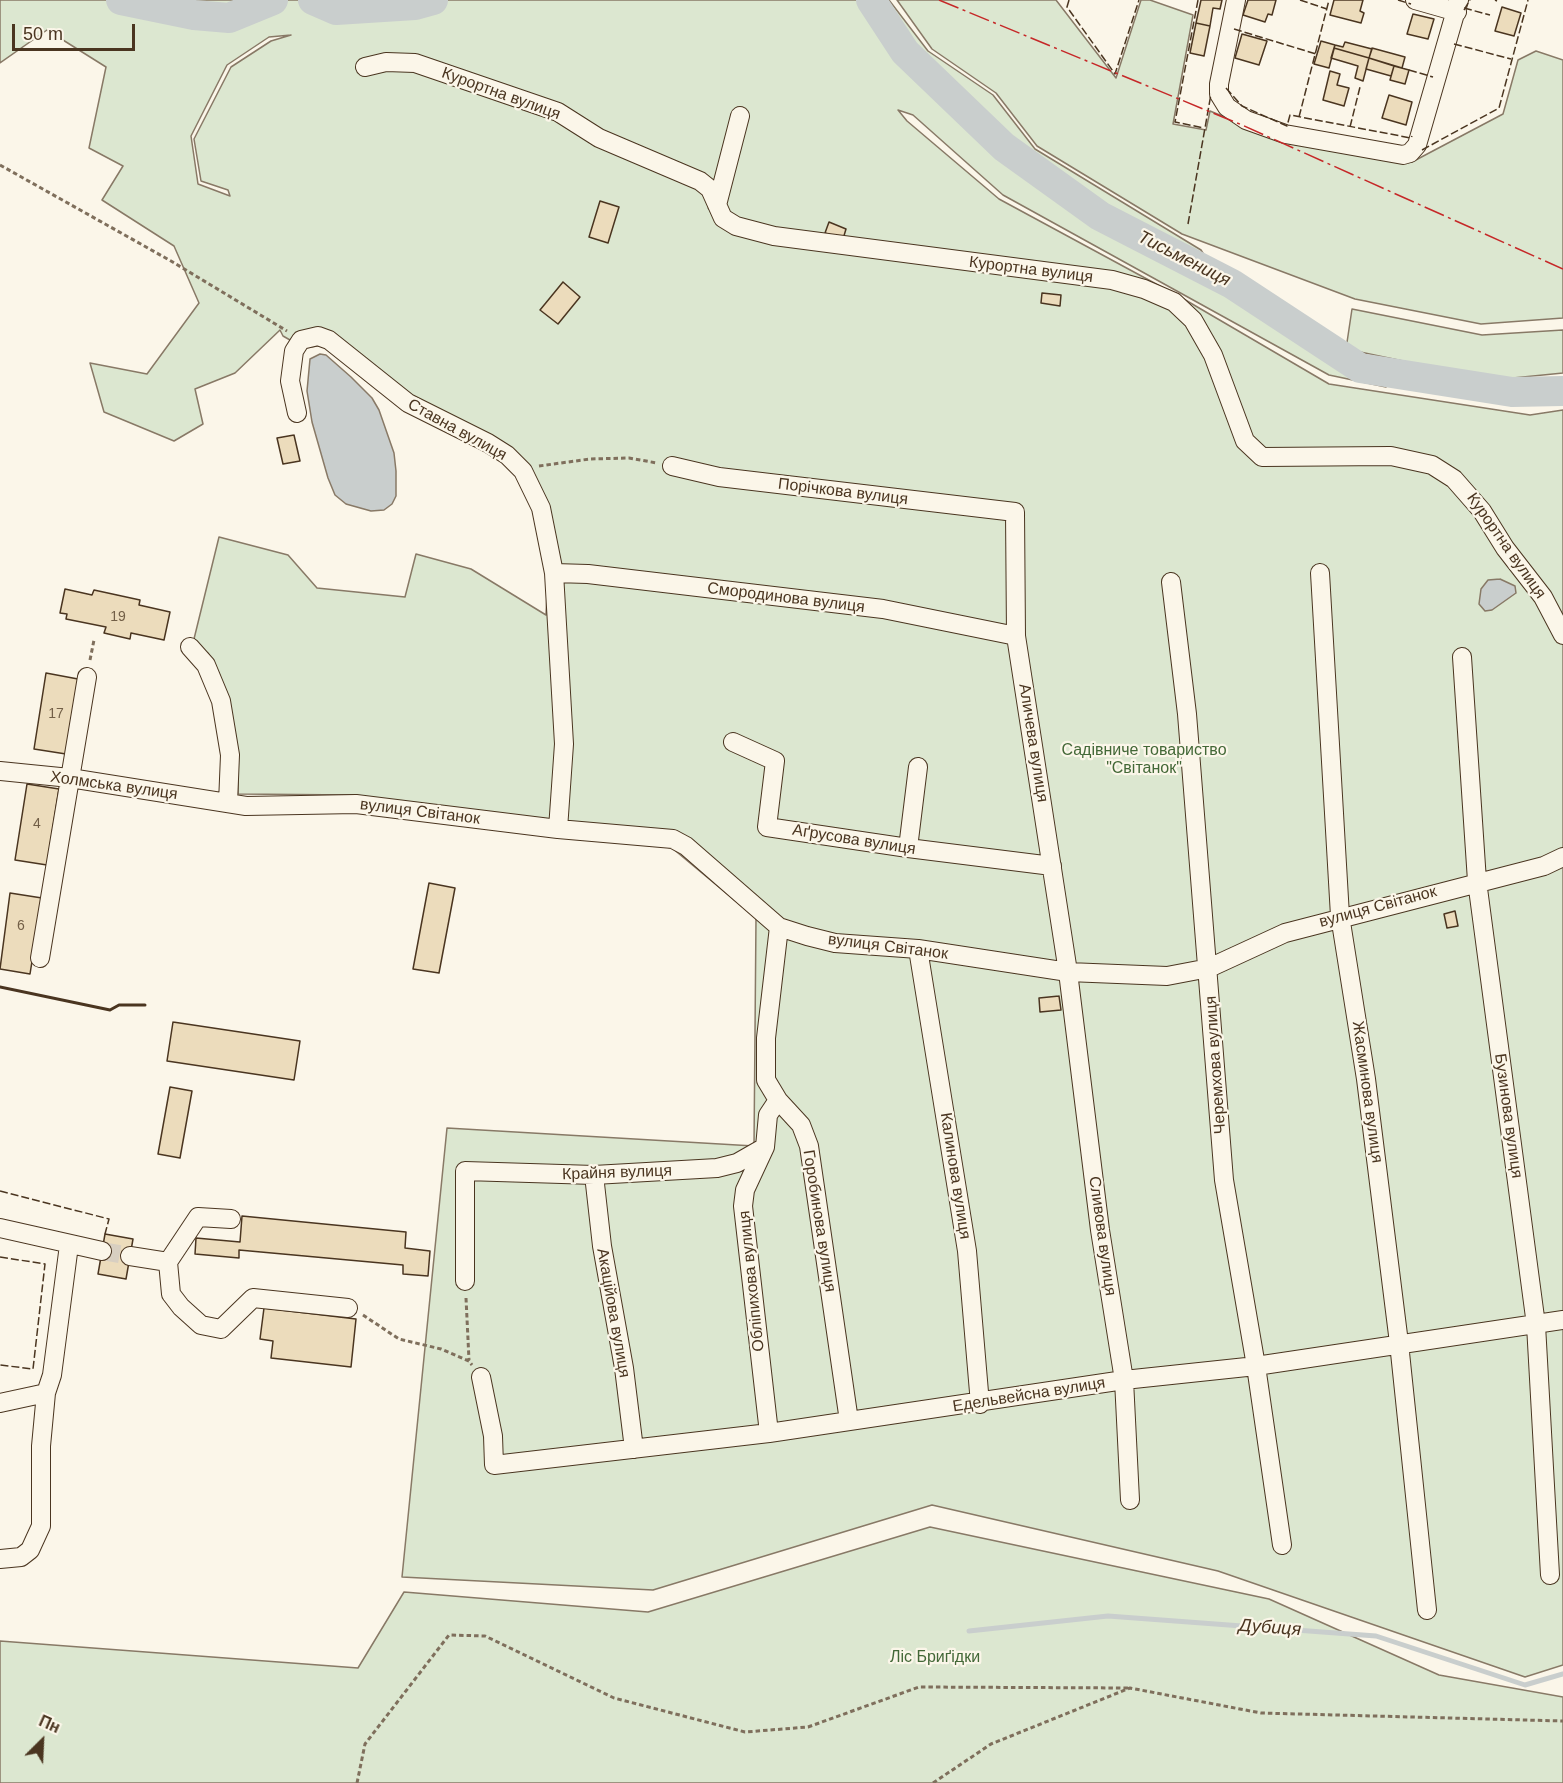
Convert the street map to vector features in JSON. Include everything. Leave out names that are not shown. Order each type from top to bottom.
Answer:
[{"type":"street","points":[[1236,0],[1219,84],[1221,102],[1246,120],[1306,138],[1403,155],[1410,153],[1417,145],[1458,6],[1415,0]]},
{"type":"street","name":"Курортна вулиця","points":[[365,67],[393,61],[415,63],[558,112],[599,138],[700,181],[710,189],[723,218],[736,226],[774,236],[1112,280],[1144,289],[1174,302],[1193,320],[1213,355],[1245,441],[1262,457],[1391,456],[1432,465],[1454,479],[1476,503],[1515,563],[1543,597],[1563,635]]},
{"type":"street","points":[[717,205],[740,116]]},
{"type":"street","name":"Ставна вулиця","points":[[301,340],[318,336],[329,340],[408,403],[488,443],[507,455],[523,471],[542,508],[554,573],[564,744],[558,829]]},
{"type":"street","points":[[297,413],[290,381],[294,351],[301,340]]},
{"type":"street","name":"Порічкова вулиця","points":[[672,466],[719,477],[1015,512]]},
{"type":"street","name":"Аличева вулиця","points":[[1015,512],[1016,636],[1068,972]]},
{"type":"street","name":"Смородинова вулиця","points":[[554,573],[588,574],[883,609],[1016,636]]},
{"type":"street","name":"Жасминова вулиця","points":[[1320,573],[1340,916],[1366,1078],[1399,1343],[1427,1610]]},
{"type":"street","name":"Черемхова вулиця","points":[[1171,582],[1187,714],[1209,968],[1224,1180],[1256,1366],[1282,1545]]},
{"type":"street","points":[[190,647],[206,665],[220,701],[230,754],[228,803]]},
{"type":"street","name":"Бузинова вулиця","points":[[1462,657],[1477,881],[1536,1324],[1550,1575]]},
{"type":"street","points":[[40,958],[87,677]]},
{"type":"street","name":"Аґрусова вулиця","points":[[733,742],[775,761],[767,826],[908,848],[1052,866]]},
{"type":"street","points":[[908,848],[918,767]]},
{"type":"street","name":"Холмська вулиця","points":[[0,771],[70,778],[228,803]]},
{"type":"street","name":"вулиця Світанок","points":[[228,803],[246,806],[356,804],[558,829],[673,839],[686,846],[779,927],[835,943],[918,949],[1068,972],[1167,976],[1209,968],[1285,933],[1340,916],[1544,866],[1563,857]]},
{"type":"street","name":"Горобинова вулиця","points":[[779,927],[766,1038],[766,1080],[778,1100],[801,1125],[809,1146],[849,1421]]},
{"type":"street","name":"Калинова вулиця","points":[[918,949],[967,1251],[980,1404]]},
{"type":"street","name":"Сливова вулиця","points":[[1068,972],[1100,1230],[1124,1380],[1130,1500]]},
{"type":"street","name":"Обліпихова вулиця","points":[[769,1433],[743,1206],[745,1190],[765,1146],[768,1115],[778,1100]]},
{"type":"street","name":"Крайня вулиця","points":[[465,1281],[465,1171],[594,1176],[717,1168],[737,1163],[765,1146]]},
{"type":"street","name":"Акаційова вулиця","points":[[594,1176],[602,1246],[622,1357],[634,1449]]},
{"type":"street","points":[[231,1219],[198,1217],[168,1262],[171,1294],[181,1307],[201,1325],[221,1329],[253,1298],[348,1308]]},
{"type":"street","points":[[0,1228],[102,1251]]},
{"type":"street","points":[[0,1559],[21,1557],[30,1550],[41,1526],[41,1446],[46,1393],[52,1375],[69,1245]]},
{"type":"street","points":[[130,1256],[168,1262]]},
{"type":"street","name":"Едельвейсна вулиця","points":[[481,1377],[493,1436],[494,1465],[769,1433],[980,1404],[1124,1380],[1256,1366],[1563,1320]]},
{"type":"street","points":[[0,1402],[46,1393]]},
{"type":"path","points":[[0,165],[171,261],[301,340]]},
{"type":"path","points":[[523,471],[552,462],[590,459],[629,458],[672,466]]},
{"type":"path","points":[[87,677],[94,640]]},
{"type":"path","points":[[465,1281],[469,1361]]},
{"type":"path","points":[[348,1308],[368,1317],[399,1339],[441,1349],[469,1361],[481,1377]]},
{"type":"path","points":[[357,1783],[365,1744],[449,1635],[485,1636],[614,1698],[745,1732],[808,1727],[919,1687],[1130,1688],[1261,1713],[1563,1721]]},
{"type":"path","points":[[933,1783],[991,1744],[1130,1688]]},
{"type":"green space","name":"Садівниче товариство \"Світанок\"","points":[[0,0],[889,0],[928,51],[993,95],[1035,149],[1201,250],[1225,289],[1386,387],[1329,375],[1003,195],[913,115],[898,110],[907,121],[999,199],[1182,298],[1329,384],[1530,415],[1563,410],[1563,1665],[1525,1677],[1218,1571],[932,1505],[653,1590],[402,1577],[447,1128],[754,1146],[756,918],[672,848],[353,795],[238,794],[238,758],[230,710],[219,673],[208,653],[193,643],[219,537],[288,555],[317,588],[405,597],[416,554],[471,569],[546,615],[548,571],[536,512],[519,476],[501,459],[324,345],[304,348],[283,336],[280,330],[235,373],[195,389],[203,424],[174,441],[104,412],[90,363],[147,374],[199,303],[174,246],[102,200],[123,166],[89,148],[106,67],[47,30],[0,63]],"holes":[[[291,35],[271,41],[231,67],[194,139],[201,181],[228,190],[230,196],[198,184],[191,136],[227,65],[269,37]]]},
{"type":"green space","points":[[897,0],[1056,0],[1116,78],[1141,0],[1150,0],[1193,15],[1173,124],[1206,130],[1210,111],[1278,139],[1412,162],[1503,114],[1518,60],[1536,51],[1563,60],[1563,318],[1481,324],[1355,299],[1182,234],[1037,146],[996,93],[932,49]]},
{"type":"green space","points":[[1352,309],[1482,335],[1563,330],[1563,373],[1493,380],[1346,349]]},
{"type":"green space","name":"Ліс Бриґідки","points":[[930,1527],[1269,1599],[1439,1675],[1563,1697],[1563,1783],[0,1783],[0,1641],[358,1668],[404,1592],[648,1612]]},
{"type":"shaded area","points":[[320,354],[326,355],[351,377],[372,398],[379,410],[394,453],[396,471],[396,496],[392,504],[384,510],[371,511],[346,504],[335,495],[328,478],[312,422],[307,391],[310,359]]},
{"type":"shaded area","points":[[1500,579],[1515,586],[1516,593],[1492,610],[1485,611],[1479,604],[1481,589],[1488,580]]},
{"type":"building","points":[[1201,0],[1222,0],[1220,9],[1213,8],[1210,26],[1196,23]]},
{"type":"building","points":[[1248,0],[1276,0],[1272,15],[1268,14],[1265,22],[1243,15]]},
{"type":"building","points":[[1334,0],[1363,0],[1360,11],[1364,13],[1361,23],[1330,15]]},
{"type":"building","points":[[1502,7],[1521,13],[1514,36],[1495,31]]},
{"type":"building","points":[[1413,14],[1434,19],[1428,39],[1407,34]]},
{"type":"building","points":[[1196,23],[1210,26],[1204,56],[1190,53]]},
{"type":"building","points":[[1242,34],[1267,41],[1259,65],[1235,58]]},
{"type":"building","points":[[1321,41],[1335,45],[1329,68],[1314,64]]},
{"type":"building","points":[[1345,42],[1372,49],[1369,58],[1334,48],[1335,45],[1343,47]]},
{"type":"building","points":[[1334,48],[1369,58],[1363,81],[1355,78],[1358,66],[1331,58]]},
{"type":"building","points":[[1372,48],[1405,57],[1402,68],[1369,58]]},
{"type":"building","points":[[1369,58],[1394,66],[1391,76],[1366,69]]},
{"type":"building","points":[[1394,66],[1409,70],[1405,84],[1390,80]]},
{"type":"building","points":[[1330,71],[1340,74],[1337,85],[1349,88],[1344,106],[1323,100]]},
{"type":"building","points":[[1389,95],[1412,102],[1406,125],[1382,118]]},
{"type":"building","points":[[600,201],[619,207],[608,243],[589,237]]},
{"type":"building","points":[[829,222],[846,229],[843,239],[825,233]]},
{"type":"building","points":[[563,282],[580,297],[558,324],[540,310]]},
{"type":"building","points":[[1042,293],[1061,295],[1060,306],[1041,303]]},
{"type":"building","points":[[294,435],[300,461],[283,464],[277,438]]},
{"type":"building","points":[[65,589],[92,595],[94,590],[140,600],[139,605],[170,612],[164,640],[131,633],[130,639],[104,633],[106,627],[66,619],[67,614],[60,613]]},
{"type":"building","points":[[46,673],[78,679],[66,754],[34,749]]},
{"type":"building","points":[[27,784],[59,789],[47,865],[15,860]]},
{"type":"building","points":[[429,883],[455,888],[439,973],[413,969]]},
{"type":"building","points":[[10,893],[42,898],[30,974],[0,969]]},
{"type":"building","points":[[1455,911],[1458,926],[1447,928],[1444,914]]},
{"type":"building","points":[[1059,996],[1061,1010],[1040,1012],[1039,998]]},
{"type":"building","points":[[173,1022],[300,1041],[294,1080],[167,1061]]},
{"type":"building","points":[[170,1087],[192,1091],[180,1158],[158,1154]]},
{"type":"building","points":[[242,1216],[406,1232],[405,1248],[430,1251],[428,1276],[403,1274],[403,1265],[239,1250],[239,1258],[195,1254],[196,1238],[240,1242]]},
{"type":"building","points":[[105,1234],[133,1239],[126,1279],[98,1274]]},
{"type":"building","points":[[264,1308],[356,1319],[351,1367],[271,1358],[273,1341],[260,1339]]},
{"type":"waterway","name":"Тисьмениця","points":[[121,0],[194,15],[229,18],[273,0]]},
{"type":"waterway","name":"Тисьмениця","points":[[313,0],[336,10],[415,5],[433,0]]},
{"type":"waterway","name":"Тисьмениця","points":[[871,0],[905,52],[1004,147],[1100,216],[1232,284],[1360,368],[1512,392],[1563,391]]},
{"type":"waterway","name":"Дубиця","points":[[969,1631],[1108,1616],[1376,1636],[1525,1685],[1563,1674]]},
{"type":"tunnel","points":[[102,1251],[130,1256]]},
{"type":"fence","points":[[1069,0],[1067,7],[1115,74],[1139,0]]},
{"type":"fence","points":[[1198,0],[1175,122],[1204,128]]},
{"type":"fence","points":[[1300,0],[1327,9]]},
{"type":"fence","points":[[1299,117],[1329,0]]},
{"type":"fence","points":[[1398,0],[1411,4]]},
{"type":"fence","points":[[1464,10],[1470,0]]},
{"type":"fence","points":[[1422,150],[1499,108],[1528,0]]},
{"type":"fence","points":[[1464,8],[1490,15]]},
{"type":"fence","points":[[1234,29],[1316,54]]},
{"type":"fence","points":[[1454,44],[1511,59]]},
{"type":"fence","points":[[1409,70],[1433,77]]},
{"type":"fence","points":[[1350,127],[1360,87]]},
{"type":"fence","points":[[1226,88],[1242,106],[1287,126],[1290,115],[1411,138],[1412,136]]},
{"type":"fence","points":[[1188,224],[1211,94]]},
{"type":"fence","points":[[0,1191],[109,1219],[105,1234]]},
{"type":"fence","points":[[0,1257],[45,1264],[33,1369],[0,1365]]},
{"type":"wall","points":[[0,987],[110,1010],[119,1005],[145,1005]]},
{"type":"power","points":[[939,0],[1242,125],[1563,269]]}]
